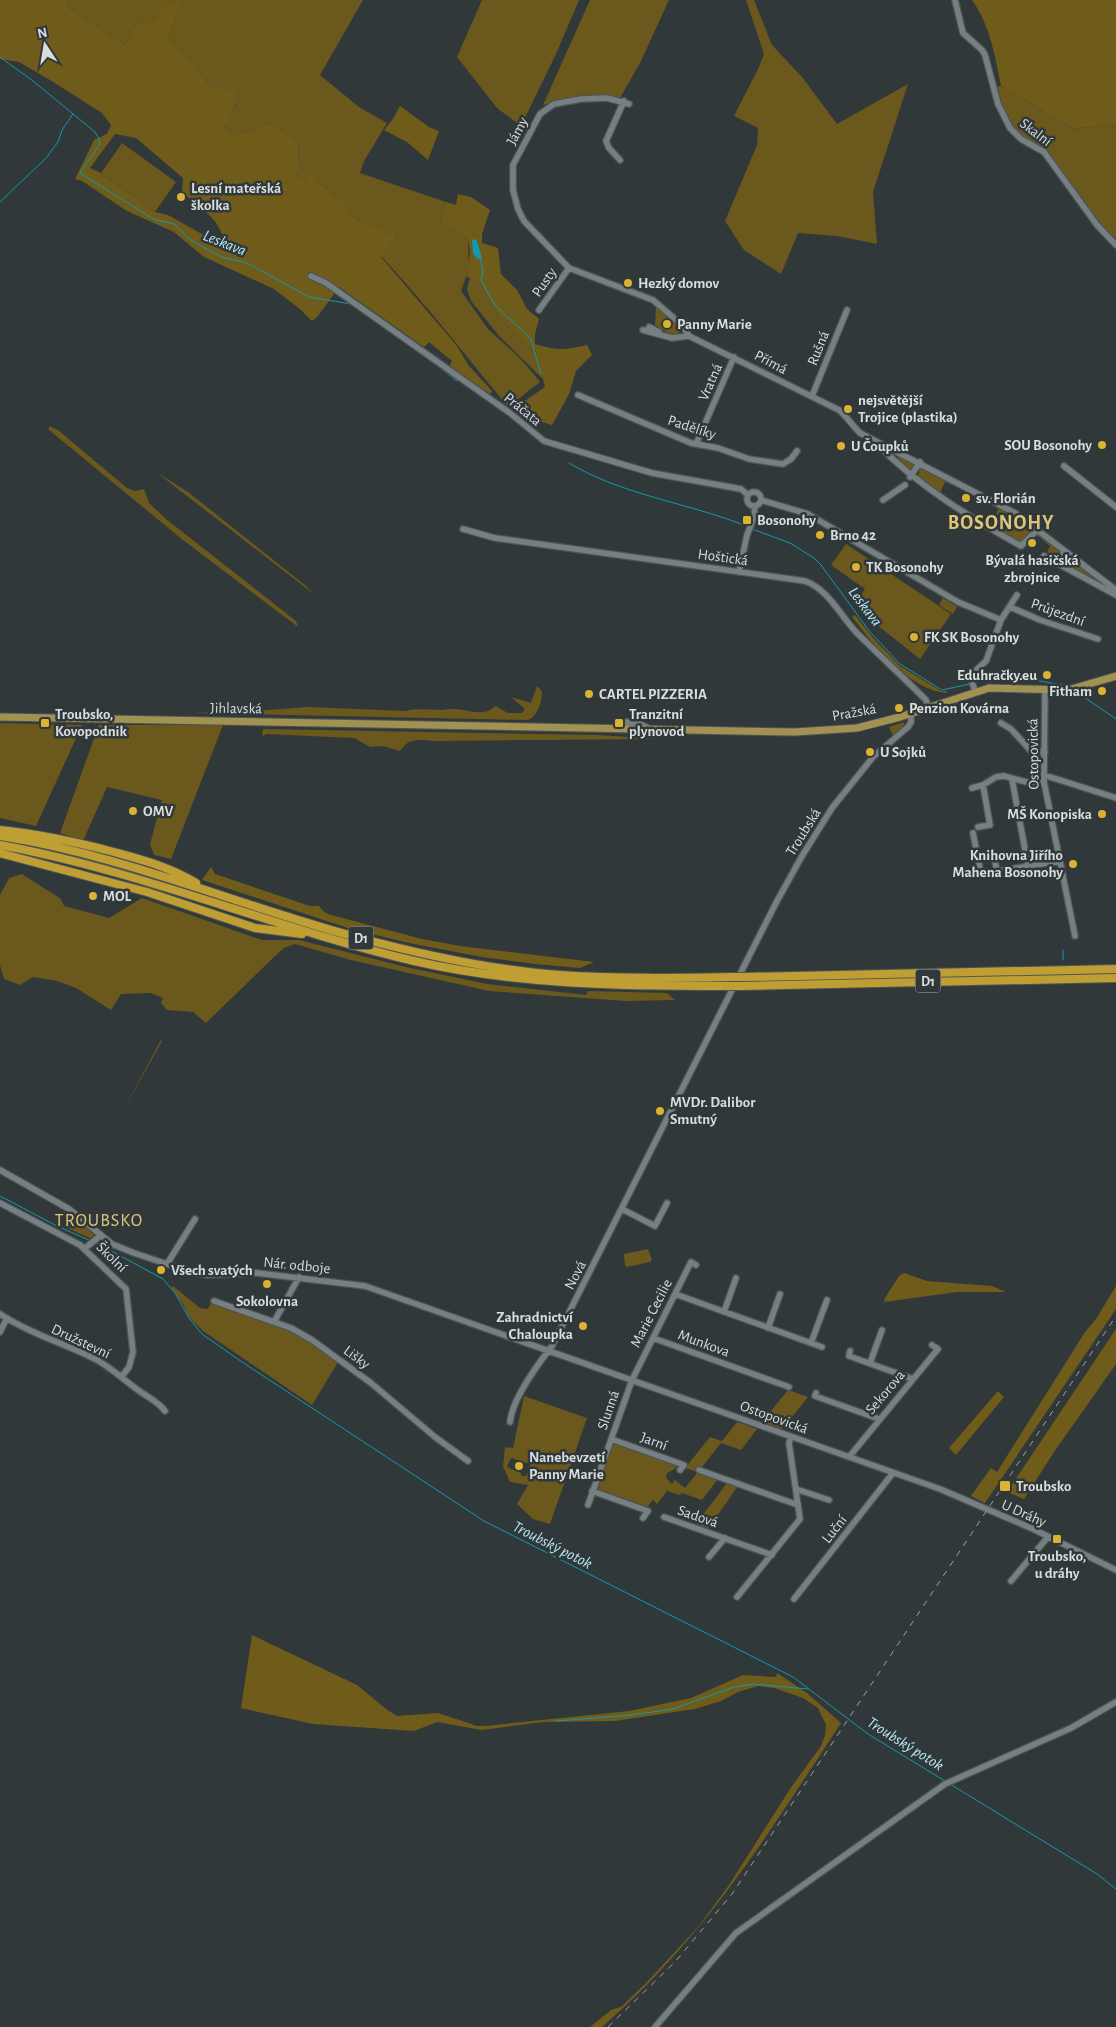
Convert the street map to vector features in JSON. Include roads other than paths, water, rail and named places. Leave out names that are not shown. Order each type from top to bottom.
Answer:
[{"type":"highway","points":[[0,830],[41,834],[146,861],[172,869],[206,890]]},
{"type":"highway","name":"D1","points":[[0,836],[80,852],[355,937],[479,965],[601,977],[735,982],[745,977],[1116,969]]},
{"type":"highway","name":"D1","points":[[0,845],[125,875],[342,943],[444,967],[518,978],[610,985],[1116,978]]},
{"type":"highway","points":[[0,853],[147,892],[255,928],[342,943]]},
{"type":"main road","name":"Pražská","points":[[472,726],[650,730],[830,731],[857,728],[911,714],[928,708],[973,686],[1068,690],[1116,676]]},
{"type":"main road","name":"Jihlavská","points":[[0,717],[472,726]]},
{"type":"street","name":"Skalní","points":[[955,0],[963,33],[985,55],[998,104],[1010,128],[1021,139],[1044,152],[1097,225],[1116,245]]},
{"type":"street","name":"Jámy","points":[[569,268],[524,221],[518,209],[513,190],[513,165],[540,114],[554,104],[582,98],[607,98],[627,102],[606,141],[609,148],[620,160]]},
{"type":"street","name":"Pusty","points":[[539,310],[569,268]]},
{"type":"street","points":[[569,268],[653,300],[682,325],[689,336],[672,338],[643,330]]},
{"type":"street","name":"Práčata","points":[[311,276],[326,283],[510,413],[544,441],[652,473],[740,489],[748,495]]},
{"type":"street","name":"Rušná","points":[[812,396],[847,310]]},
{"type":"street","points":[[649,328],[672,338]]},
{"type":"street","name":"Přímá","points":[[689,336],[839,410],[848,417],[852,425],[860,433],[873,440]]},
{"type":"street","name":"Vratná","points":[[696,444],[734,357]]},
{"type":"street","name":"Padělíky","points":[[578,395],[696,444],[718,448],[749,459],[783,464],[791,459],[796,451]]},
{"type":"street","points":[[873,440],[920,462],[1015,513],[1116,590]]},
{"type":"street","points":[[873,440],[911,476],[964,514],[1021,546],[1038,529]]},
{"type":"street","points":[[911,476],[920,462]]},
{"type":"street","points":[[1064,466],[1116,507]]},
{"type":"street","points":[[883,500],[905,485]]},
{"type":"street","points":[[754,506],[747,502],[748,495],[756,493],[761,500],[808,514],[958,602],[1001,620]]},
{"type":"street","points":[[754,506],[761,500]]},
{"type":"street","points":[[739,572],[755,515],[754,506]]},
{"type":"street","name":"Hoštická","points":[[463,529],[494,538],[805,581],[821,589],[855,631],[926,700],[928,708]]},
{"type":"street","points":[[1056,563],[1065,551]]},
{"type":"street","points":[[1044,556],[1116,594]]},
{"type":"street","points":[[1093,583],[1098,576]]},
{"type":"street","points":[[973,686],[970,676],[986,662],[1001,620],[1017,595]]},
{"type":"street","name":"Průjezdní","points":[[1010,607],[1040,620],[1098,639]]},
{"type":"street","name":"Ostopovická","points":[[1045,690],[1044,778],[1075,936]]},
{"type":"street","name":"Troubská","points":[[684,1085],[777,901],[832,808],[873,757],[908,727],[911,722],[911,714]]},
{"type":"street","name":"Pražská","points":[[626,722],[638,724],[650,730]]},
{"type":"street","points":[[1001,723],[1011,729],[1031,751],[1045,752]]},
{"type":"street","points":[[972,788],[983,785],[996,776],[1004,776],[1030,783],[1044,778],[1116,798]]},
{"type":"street","points":[[1012,779],[1028,866]]},
{"type":"street","points":[[978,827],[990,825],[983,785]]},
{"type":"street","points":[[973,832],[981,874],[1059,861]]},
{"type":"street","points":[[994,857],[997,871]]},
{"type":"street","name":"Nová","points":[[510,1422],[515,1403],[549,1350],[684,1085]]},
{"type":"street","name":"Nár. odboje","points":[[0,1170],[69,1209],[100,1236],[120,1248],[166,1264],[207,1275],[257,1273],[365,1286],[549,1350]]},
{"type":"street","name":"Školní","points":[[0,1203],[76,1242],[126,1289],[133,1352],[129,1367],[122,1376]]},
{"type":"street","points":[[622,1209],[655,1226],[667,1203]]},
{"type":"street","points":[[166,1264],[196,1219]]},
{"type":"street","points":[[84,1249],[100,1236]]},
{"type":"street","points":[[185,1236],[192,1240]]},
{"type":"street","name":"Marie Cecilie","points":[[632,1380],[691,1262],[696,1265]]},
{"type":"street","points":[[274,1322],[299,1277]]},
{"type":"street","points":[[724,1312],[736,1278]]},
{"type":"street","points":[[675,1294],[822,1347]]},
{"type":"street","points":[[768,1328],[780,1294]]},
{"type":"street","points":[[811,1343],[827,1300]]},
{"type":"street","name":"Lišky","points":[[214,1301],[274,1322],[312,1340],[371,1383],[435,1437],[468,1461]]},
{"type":"street","name":"Družstevní","points":[[0,1314],[29,1331],[92,1357],[122,1376],[136,1389],[161,1405],[165,1411]]},
{"type":"street","points":[[0,1332],[6,1318]]},
{"type":"street","points":[[870,1364],[882,1330]]},
{"type":"street","name":"Munkova","points":[[653,1338],[747,1370],[789,1387]]},
{"type":"street","name":"Sekorova","points":[[849,1457],[938,1349],[932,1345]]},
{"type":"street","name":"Ostopovická","points":[[549,1350],[940,1489],[990,1511]]},
{"type":"street","points":[[850,1351],[849,1356],[913,1379]]},
{"type":"street","name":"Slunná","points":[[588,1505],[632,1380]]},
{"type":"street","points":[[816,1393],[815,1396],[879,1420]]},
{"type":"street","points":[[737,1597],[799,1521],[789,1443],[791,1437]]},
{"type":"street","name":"Jarní","points":[[610,1439],[683,1467]]},
{"type":"street","points":[[699,1470],[749,1485],[798,1505]]},
{"type":"street","name":"Luční","points":[[794,1599],[893,1473]]},
{"type":"street","points":[[796,1489],[829,1500]]},
{"type":"street","points":[[592,1491],[648,1512],[643,1518]]},
{"type":"street","name":"U Dráhy","points":[[990,1511],[1116,1570]]},
{"type":"street","name":"Sadová","points":[[664,1517],[772,1555]]},
{"type":"street","name":"U Dráhy","points":[[1012,1581],[1048,1537]]},
{"type":"street","name":"Sadová","points":[[709,1557],[725,1538]]},
{"type":"street","points":[[655,2027],[736,1933],[945,1784],[1071,1728],[1116,1702]]},
{"type":"water","points":[[475,239],[482,258],[477,259],[473,253],[472,240]]},
{"type":"waterway","name":"Leskava","points":[[0,57],[33,81],[95,132],[100,144],[80,173],[153,219],[174,224],[192,241],[222,257],[247,263],[309,297],[351,304]]},
{"type":"waterway","points":[[0,202],[46,158],[58,142],[62,130],[73,114]]},
{"type":"waterway","points":[[480,258],[483,270],[481,280],[494,304],[531,339],[541,374]]},
{"type":"waterway","name":"Leskava","points":[[432,361],[457,381]]},
{"type":"waterway","name":"Leskava","points":[[569,463],[612,484],[749,527]]},
{"type":"waterway","name":"Leskava","points":[[752,529],[790,543],[814,558],[870,632],[900,664],[942,690],[970,684]]},
{"type":"waterway","name":"Leskava","points":[[976,682],[1008,675],[1067,686]]},
{"type":"waterway","name":"Leskava","points":[[1075,691],[1116,719]]},
{"type":"waterway","points":[[1063,950],[1063,960]]},
{"type":"waterway","name":"Troubský potok","points":[[0,1196],[57,1226],[91,1241]]},
{"type":"waterway","name":"Troubský potok","points":[[95,1242],[163,1279],[175,1293],[189,1318],[202,1334],[484,1521],[793,1677],[868,1734],[945,1781]]},
{"type":"waterway","points":[[556,1721],[631,1715],[673,1709],[734,1687],[753,1684],[808,1689]]},
{"type":"waterway","name":"Troubský potok","points":[[950,1784],[1097,1874],[1116,1889]]},
{"type":"railway","points":[[608,2027],[675,1962],[732,1894],[1116,1316]]},
{"type":"place","name":"Lesní mateřská školka","points":[[181,197]]},
{"type":"place","name":"Hezký domov","points":[[628,283]]},
{"type":"place","name":"Panny Marie","points":[[667,324]]},
{"type":"place","name":"nejsvětější Trojice (plastika)","points":[[848,409]]},
{"type":"place","name":"SOU Bosonohy","points":[[1102,445]]},
{"type":"place","name":"U Čoupků","points":[[841,446]]},
{"type":"place","name":"sv. Florián","points":[[966,498]]},
{"type":"place","name":"Bosonohy","points":[[747,520]]},
{"type":"place","name":"Brno 42","points":[[820,535]]},
{"type":"place","name":"Bývalá hasičská zbrojnice","points":[[1032,543]]},
{"type":"place","name":"TK Bosonohy","points":[[856,567]]},
{"type":"place","name":"FK SK Bosonohy","points":[[914,637]]},
{"type":"place","name":"Eduhračky.eu","points":[[1047,675]]},
{"type":"place","name":"Fitham","points":[[1102,691]]},
{"type":"place","name":"CARTEL PIZZERIA","points":[[589,694]]},
{"type":"place","name":"Penzion Kovárna","points":[[899,708]]},
{"type":"place","name":"Troubsko, Kovopodnik","points":[[45,723]]},
{"type":"place","name":"Tranzitní plynovod","points":[[619,723]]},
{"type":"place","name":"U Sojků","points":[[870,752]]},
{"type":"place","name":"OMV","points":[[133,811]]},
{"type":"place","name":"MŠ Konopiska","points":[[1102,814]]},
{"type":"place","name":"Knihovna Jiřího Mahena Bosonohy","points":[[1073,864]]},
{"type":"place","name":"MOL","points":[[93,896]]},
{"type":"place","name":"MVDr. Dalibor Smutný","points":[[660,1111]]},
{"type":"place","name":"Všech svatých","points":[[161,1270]]},
{"type":"place","name":"Sokolovna","points":[[267,1284]]},
{"type":"place","name":"Zahradnictví Chaloupka","points":[[583,1326]]},
{"type":"place","name":"Nanebevzetí Panny Marie","points":[[519,1466]]},
{"type":"place","name":"Troubsko","points":[[1005,1486]]},
{"type":"place","name":"Troubsko, u dráhy","points":[[1057,1539]]},
{"type":"district","name":"BOSONOHY","points":[[1001,522]]},
{"type":"district","name":"TROUBSKO","points":[[99,1220]]}]
